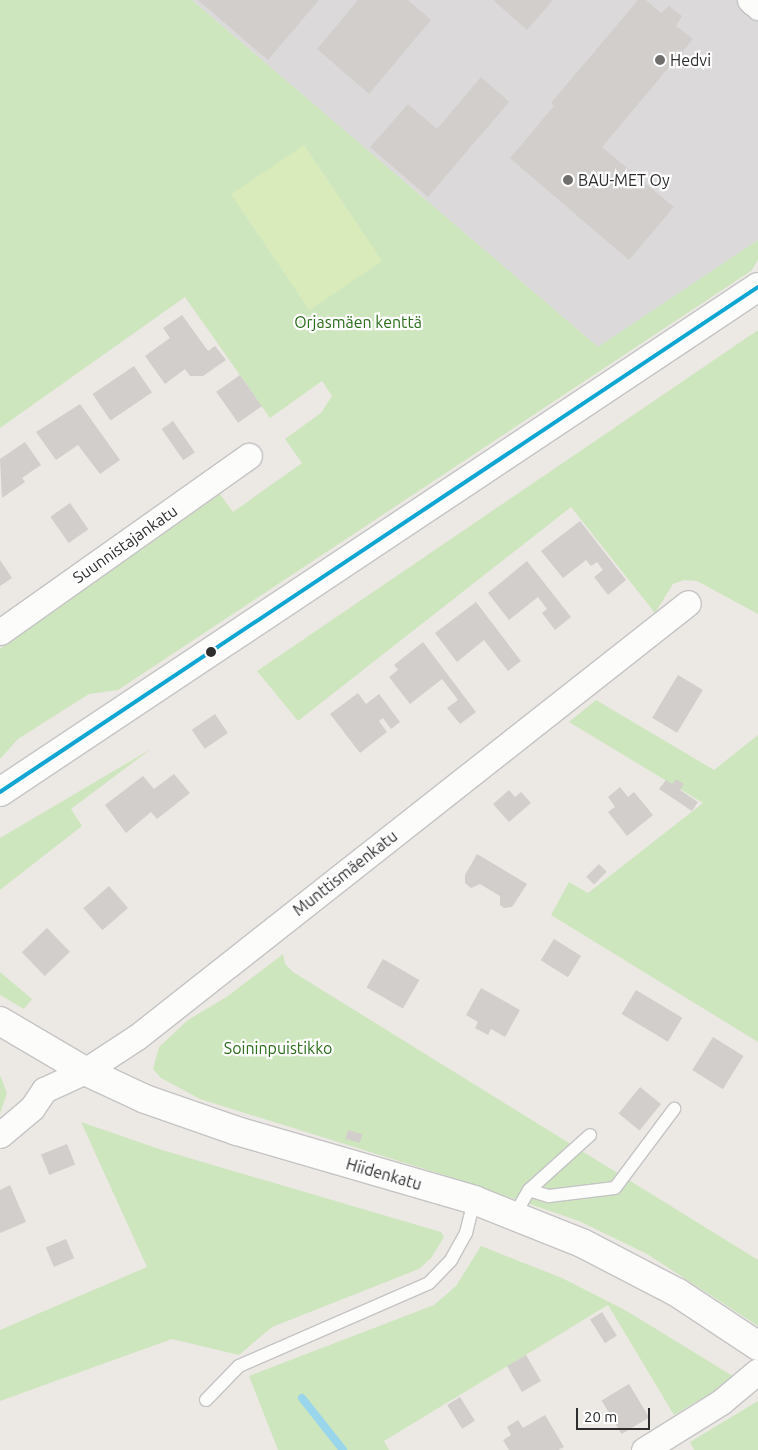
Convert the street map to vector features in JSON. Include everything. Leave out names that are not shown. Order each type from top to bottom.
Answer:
[{"type":"street","points":[[750,0],[758,7]]},
{"type":"street","points":[[0,792],[758,287]]},
{"type":"street","name":"Suunnistajankatu","points":[[0,632],[249,456]]},
{"type":"street","name":"Munttismäenkatu","points":[[0,1134],[32,1108],[44,1090],[85,1071],[137,1037],[688,603]]},
{"type":"street","name":"Hiidenkatu","points":[[0,1021],[85,1071],[145,1099],[237,1131],[474,1200],[629,1265],[678,1293],[758,1346]]},
{"type":"street","points":[[644,1450],[721,1402],[758,1371]]},
{"type":"lane","points":[[529,1190],[549,1196],[615,1188],[674,1109]]},
{"type":"lane","points":[[514,1216],[529,1190],[590,1135]]},
{"type":"lane","points":[[206,1400],[239,1366],[428,1283],[451,1260],[466,1233],[474,1200]]},
{"type":"shaded area","points":[[192,0],[758,0],[758,240],[598,347]]},
{"type":"green space","name":"Orjasmäen kenttä","points":[[0,0],[192,0],[598,347],[758,240],[758,260],[751,271],[118,690],[89,694],[18,739],[0,759],[0,649],[220,494],[233,512],[302,463],[285,439],[321,413],[332,396],[322,381],[270,418],[185,297],[0,428]]},
{"type":"green space","points":[[304,145],[382,261],[309,310],[231,194]]},
{"type":"green space","points":[[758,330],[758,614],[697,581],[684,580],[673,584],[655,613],[571,507],[298,721],[257,671]]},
{"type":"green space","points":[[596,700],[714,770],[758,735],[758,1042],[551,915],[569,882],[588,893],[703,803],[569,722]]},
{"type":"green space","points":[[151,749],[71,809],[82,826],[0,890],[0,838]]},
{"type":"green space","name":"Soininpuistikko","points":[[283,954],[285,964],[293,972],[758,1260],[758,1326],[647,1254],[579,1221],[447,1176],[200,1099],[161,1078],[153,1069],[159,1047],[188,1020],[228,996]]},
{"type":"green space","points":[[0,972],[32,999],[24,1009],[0,995]]},
{"type":"green space","points":[[0,1075],[7,1093],[0,1114]]},
{"type":"green space","points":[[81,1122],[162,1150],[441,1232],[444,1237],[431,1258],[419,1269],[272,1327],[239,1355],[172,1339],[0,1401],[0,1330],[147,1267]]},
{"type":"green space","points":[[481,1246],[562,1278],[625,1310],[736,1378],[674,1415],[608,1305],[384,1441],[389,1450],[278,1450],[249,1376],[434,1305],[456,1286]]},
{"type":"green space","points":[[758,1401],[758,1450],[694,1450],[690,1442]]},
{"type":"building","points":[[198,0],[319,0],[268,60]]},
{"type":"building","points":[[358,0],[408,0],[431,20],[369,94],[317,49]]},
{"type":"building","points":[[493,0],[553,0],[527,30]]},
{"type":"building","points":[[638,0],[646,0],[661,13],[669,6],[682,16],[676,26],[693,39],[602,147],[674,207],[629,260],[510,158],[554,106],[551,103]]},
{"type":"building","points":[[481,77],[509,102],[428,197],[370,147],[408,104],[437,129]]},
{"type":"building","points":[[182,315],[208,351],[215,346],[226,360],[203,376],[190,376],[185,369],[165,384],[145,356],[170,338],[163,328]]},
{"type":"building","points":[[134,366],[152,393],[110,420],[93,394]]},
{"type":"building","points":[[240,375],[262,406],[238,423],[216,392]]},
{"type":"building","points":[[80,404],[120,460],[100,474],[78,445],[56,460],[36,432]]},
{"type":"building","points":[[173,421],[195,452],[183,460],[162,429]]},
{"type":"building","points":[[25,442],[41,465],[22,478],[25,482],[2,498],[0,459]]},
{"type":"building","points":[[70,503],[88,529],[69,543],[50,517]]},
{"type":"building","points":[[580,521],[626,580],[608,595],[594,577],[603,570],[597,562],[591,566],[586,560],[563,578],[541,551]]},
{"type":"building","points":[[0,560],[12,578],[0,586]]},
{"type":"building","points":[[527,561],[571,617],[555,630],[542,613],[547,609],[538,597],[509,620],[488,593]]},
{"type":"building","points":[[476,602],[521,661],[508,671],[484,640],[457,662],[435,633]]},
{"type":"building","points":[[423,642],[476,712],[460,724],[447,708],[458,700],[442,679],[410,704],[389,677],[398,670],[394,665]]},
{"type":"building","points":[[678,675],[703,690],[677,733],[652,718]]},
{"type":"building","points":[[358,693],[366,704],[379,694],[400,722],[391,729],[383,718],[379,721],[387,732],[360,753],[330,714]]},
{"type":"building","points":[[215,714],[228,733],[205,749],[192,730]]},
{"type":"building","points":[[174,774],[190,793],[157,819],[151,812],[126,833],[105,805],[143,776],[154,789]]},
{"type":"building","points":[[676,779],[684,784],[680,790],[698,802],[692,811],[659,789],[666,780],[672,784]]},
{"type":"building","points":[[620,787],[628,797],[634,792],[653,815],[627,836],[608,812],[615,807],[608,797]]},
{"type":"building","points":[[509,790],[515,797],[521,792],[531,803],[509,822],[493,804]]},
{"type":"building","points":[[477,854],[527,884],[512,907],[504,908],[500,905],[500,896],[480,884],[471,888],[465,883],[465,875]]},
{"type":"building","points":[[599,864],[607,872],[594,885],[586,877]]},
{"type":"building","points":[[109,886],[128,908],[102,930],[83,908]]},
{"type":"building","points":[[47,928],[70,952],[45,976],[22,952]]},
{"type":"building","points":[[554,939],[581,956],[568,977],[541,960]]},
{"type":"building","points":[[383,959],[419,980],[403,1009],[366,988]]},
{"type":"building","points":[[481,988],[520,1010],[505,1037],[491,1029],[488,1035],[475,1028],[478,1022],[466,1015]]},
{"type":"building","points":[[636,990],[682,1018],[668,1042],[622,1014]]},
{"type":"building","points":[[713,1037],[744,1056],[723,1089],[692,1070]]},
{"type":"building","points":[[640,1087],[661,1104],[640,1130],[619,1113]]},
{"type":"building","points":[[348,1130],[362,1134],[360,1143],[346,1139]]},
{"type":"building","points":[[67,1144],[75,1164],[49,1175],[41,1154]]},
{"type":"building","points":[[10,1185],[26,1222],[0,1233],[0,1190]]},
{"type":"building","points":[[66,1239],[74,1258],[54,1267],[46,1248]]},
{"type":"building","points":[[602,1312],[617,1336],[605,1343],[590,1319]]},
{"type":"building","points":[[526,1355],[541,1381],[522,1392],[507,1366]]},
{"type":"building","points":[[629,1384],[649,1417],[622,1434],[602,1400]]},
{"type":"building","points":[[460,1397],[475,1421],[462,1429],[447,1405]]},
{"type":"building","points":[[545,1415],[564,1447],[558,1450],[509,1450],[503,1440],[511,1435],[507,1427],[518,1420],[523,1428]]},
{"type":"waterway","points":[[302,1398],[343,1450]]},
{"type":"transit line","points":[[0,792],[758,287]]},
{"type":"place","name":"Hedvi","points":[[660,60]]},
{"type":"place","name":"BAU-MET Oy","points":[[568,180]]}]
